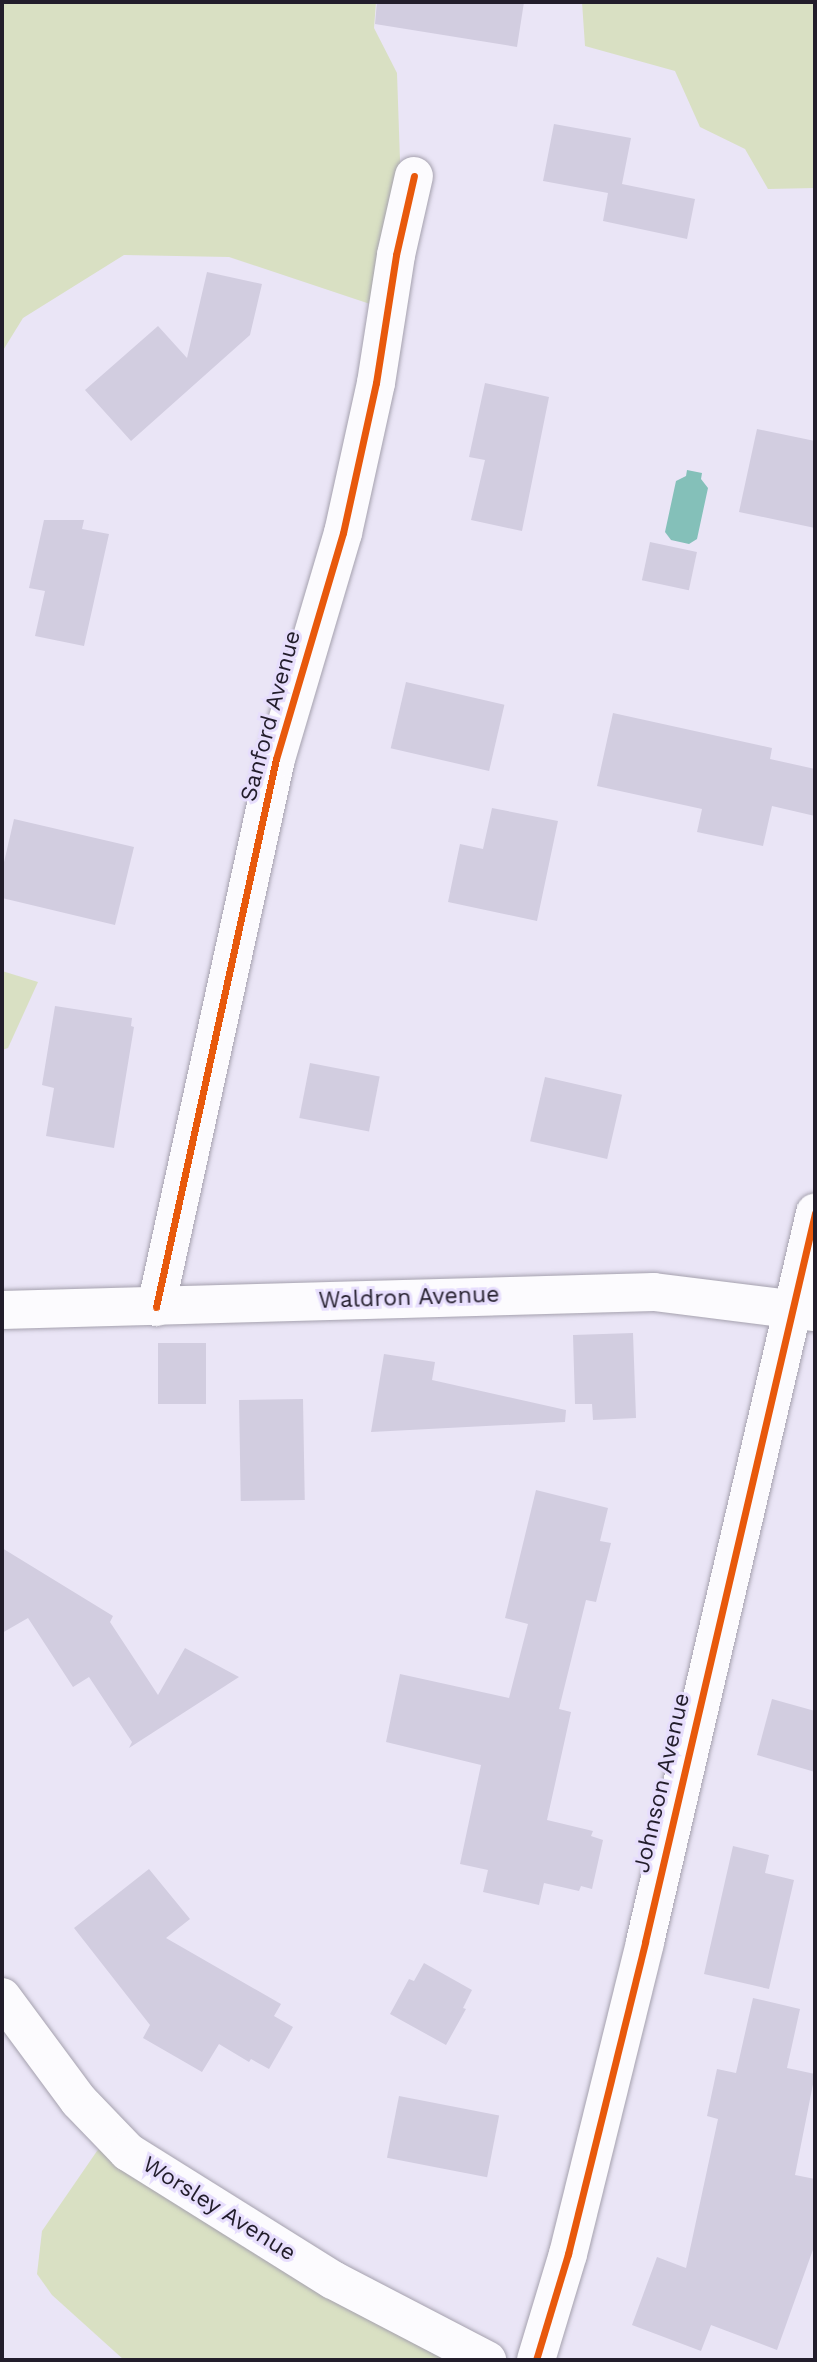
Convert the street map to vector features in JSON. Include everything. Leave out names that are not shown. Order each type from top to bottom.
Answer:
[{"type":"street","name":"Sanford Avenue","points":[[156,1307],[276,759],[343,533],[376,383],[396,255],[414,176]]},
{"type":"street","name":"Johnson Avenue","points":[[536,2360],[568,2254],[804,1310],[815,1213]]},
{"type":"street","name":"Waldron Avenue","points":[[2,1310],[654,1292],[804,1310]]},
{"type":"street","name":"Worsley Avenue","points":[[2,1997],[79,2101],[128,2152],[333,2280],[487,2360]]},
{"type":"shaded area","points":[[2,2],[376,2],[374,28],[397,73],[402,219],[385,309],[229,257],[124,255],[23,318],[2,352]]},
{"type":"shaded area","points":[[582,2],[815,2],[815,188],[768,189],[745,149],[700,127],[675,71],[585,46]]},
{"type":"shaded area","points":[[687,470],[702,473],[701,479],[708,488],[697,539],[689,544],[671,540],[665,532],[676,481],[686,476]]},
{"type":"shaded area","points":[[2,971],[38,982],[8,1048],[2,1050]]},
{"type":"shaded area","points":[[109,2140],[500,2360],[124,2360],[52,2295],[37,2274],[42,2231],[97,2151]]},
{"type":"building","points":[[377,2],[524,2],[517,47],[375,24]]},
{"type":"building","points":[[554,124],[631,138],[622,184],[695,199],[687,239],[603,221],[608,193],[543,181]]},
{"type":"building","points":[[207,272],[262,284],[250,335],[131,441],[85,390],[158,326],[187,358]]},
{"type":"building","points":[[485,383],[549,397],[522,531],[471,520],[485,460],[469,457]]},
{"type":"building","points":[[757,429],[815,441],[815,528],[739,512]]},
{"type":"building","points":[[44,520],[84,520],[82,529],[109,534],[84,646],[35,636],[45,591],[29,588]]},
{"type":"building","points":[[650,542],[697,552],[689,590],[642,580]]},
{"type":"building","points":[[406,682],[504,705],[489,771],[391,748]]},
{"type":"building","points":[[613,713],[772,748],[770,759],[815,769],[815,816],[772,806],[763,846],[697,832],[702,809],[597,786]]},
{"type":"building","points":[[492,808],[558,821],[537,921],[448,902],[460,844],[483,849]]},
{"type":"building","points":[[14,819],[134,847],[115,925],[2,898],[2,871]]},
{"type":"building","points":[[55,1006],[132,1018],[131,1026],[134,1027],[114,1148],[46,1136],[54,1088],[42,1085]]},
{"type":"building","points":[[310,1063],[380,1077],[369,1132],[299,1118]]},
{"type":"building","points":[[545,1077],[622,1095],[607,1159],[530,1141]]},
{"type":"building","points":[[633,1333],[636,1418],[593,1420],[592,1404],[575,1404],[573,1335]]},
{"type":"building","points":[[158,1343],[206,1343],[206,1404],[158,1404]]},
{"type":"building","points":[[384,1354],[435,1362],[432,1380],[566,1410],[565,1422],[371,1432]]},
{"type":"building","points":[[303,1399],[305,1500],[241,1501],[239,1400]]},
{"type":"building","points":[[536,1490],[608,1508],[600,1541],[611,1543],[596,1602],[586,1600],[559,1709],[571,1712],[547,1820],[593,1831],[591,1836],[603,1840],[592,1889],[581,1886],[579,1891],[544,1883],[539,1905],[483,1892],[488,1870],[460,1864],[481,1765],[386,1742],[400,1674],[509,1698],[528,1624],[505,1618]]},
{"type":"building","points":[[2,1548],[113,1616],[110,1622],[158,1695],[185,1648],[239,1677],[129,1748],[132,1742],[89,1677],[73,1687],[28,1618],[2,1633]]},
{"type":"building","points":[[772,1699],[815,1711],[815,1772],[757,1755]]},
{"type":"building","points":[[733,1846],[769,1855],[765,1873],[794,1880],[769,1989],[704,1974]]},
{"type":"building","points":[[149,1869],[190,1919],[166,1938],[281,2004],[274,2016],[293,2027],[269,2069],[251,2059],[249,2062],[219,2044],[202,2072],[143,2038],[150,2025],[74,1928]]},
{"type":"building","points":[[424,1963],[472,1990],[463,2008],[466,2009],[446,2045],[390,2014],[409,1979],[414,1981]]},
{"type":"building","points":[[753,1998],[800,2009],[787,2068],[815,2074],[795,2175],[815,2179],[815,2244],[777,2350],[711,2325],[701,2351],[632,2325],[657,2257],[686,2268],[718,2119],[707,2116],[717,2069],[736,2073]]},
{"type":"building","points":[[399,2096],[499,2115],[487,2177],[387,2158]]},
{"type":"cycle path","points":[[156,1307],[276,759],[343,533],[376,383],[396,255],[414,176]]},
{"type":"cycle path","points":[[536,2360],[568,2254],[645,1942],[815,1213]]}]
